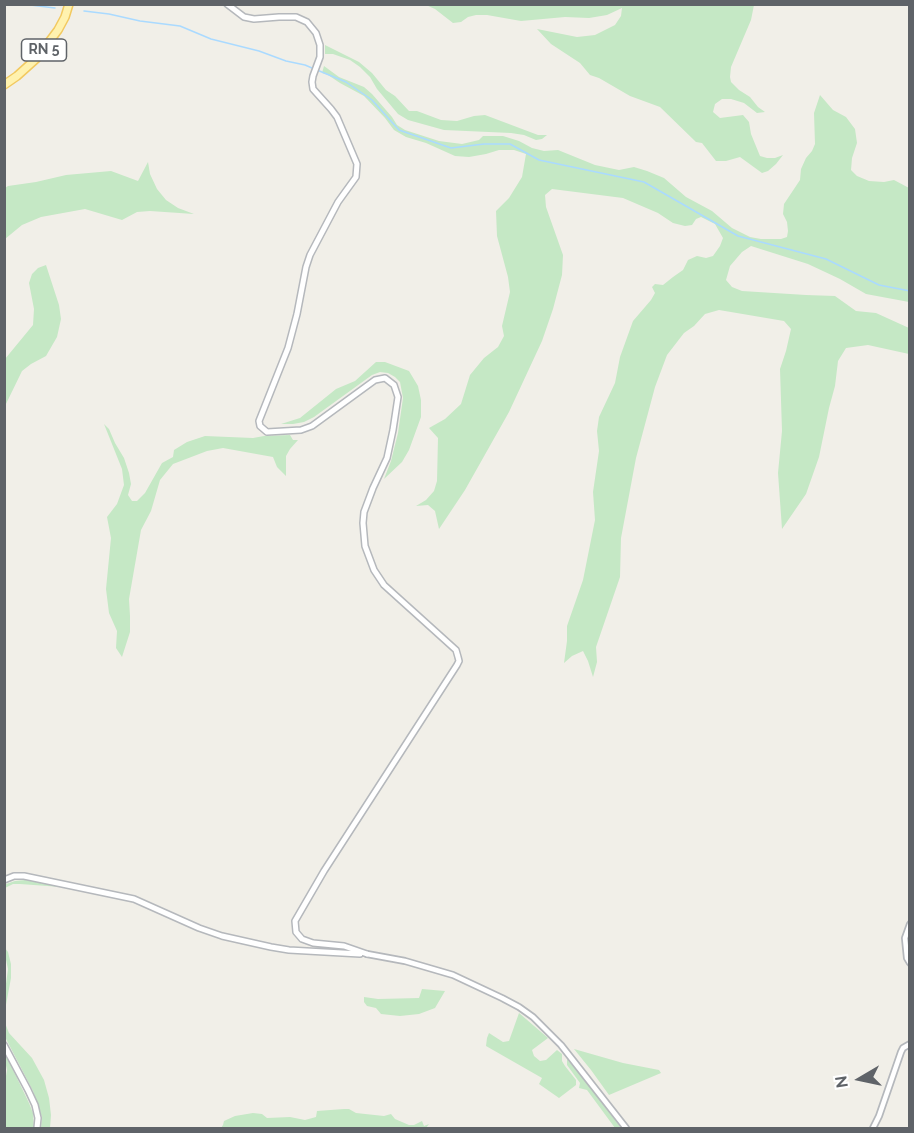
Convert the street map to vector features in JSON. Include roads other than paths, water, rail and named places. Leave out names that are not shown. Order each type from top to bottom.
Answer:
[{"type":"main road","name":"RN 5","points":[[4,85],[37,58],[58,30],[69,4]]},
{"type":"street","points":[[227,4],[244,17],[254,19],[279,16],[296,17],[307,22],[316,33],[320,45],[318,63],[312,82],[313,89],[331,109],[357,164],[356,177],[338,202],[310,255],[288,348],[259,424],[261,429],[267,432],[301,430],[312,426],[375,380],[385,378],[394,385],[398,397],[387,458],[364,512],[365,546],[378,578],[456,650],[459,661],[324,871],[295,921],[296,932],[306,941],[344,946],[367,954]]},
{"type":"street","points":[[4,880],[14,876],[24,876],[134,899],[210,932],[271,947],[300,951],[367,954],[405,961],[453,975],[502,998],[533,1017],[561,1045],[626,1128]]},
{"type":"street","points":[[909,924],[905,938],[909,963]]},
{"type":"street","points":[[873,1128],[900,1052],[909,1044]]},
{"type":"street","points":[[4,1045],[35,1105],[38,1128]]},
{"type":"waterway","points":[[22,4],[55,8]]},
{"type":"waterway","points":[[84,11],[180,26],[211,39],[312,68]]},
{"type":"waterway","points":[[317,70],[346,82],[372,100],[399,130],[451,148],[510,144],[539,160],[644,182],[738,236],[826,259],[879,285],[910,291]]}]
